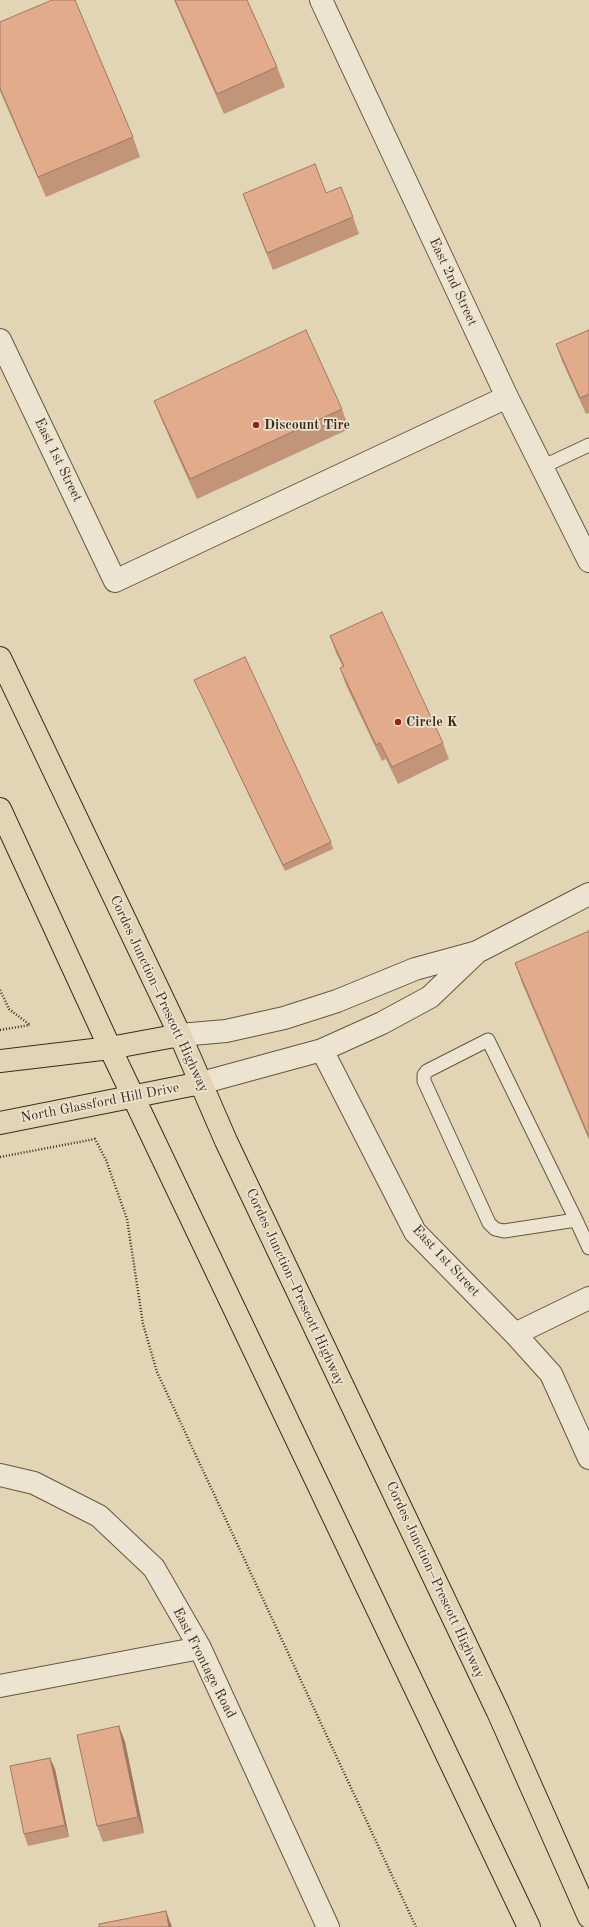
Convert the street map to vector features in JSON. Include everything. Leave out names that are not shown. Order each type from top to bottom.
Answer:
[{"type":"main road","name":"Cordes Junction–Prescott Highway","points":[[0,658],[180,1035],[226,1141],[498,1712],[589,1917]]},
{"type":"main road","points":[[0,809],[110,1048],[529,1927]]},
{"type":"main road","name":"North Glassford Hill Drive","points":[[0,1061],[110,1048],[180,1035]]},
{"type":"main road","name":"North Glassford Hill Drive","points":[[0,1123],[201,1083]]},
{"type":"street","name":"East 2nd Street","points":[[321,0],[507,397],[589,561]]},
{"type":"street","name":"East 1st Street","points":[[0,340],[115,580],[507,397]]},
{"type":"street","name":"North Glassford Hill Drive","points":[[180,1035],[226,1031],[284,1018],[337,1000],[415,969],[477,952],[589,894]]},
{"type":"street","name":"North Glassford Hill Drive","points":[[201,1083],[322,1050],[382,1023],[430,997],[477,952]]},
{"type":"street","name":"East 1st Street","points":[[322,1050],[415,1232],[515,1334],[551,1374],[589,1458]]},
{"type":"street","points":[[515,1334],[589,1298]]},
{"type":"street","name":"East Frontage Road","points":[[0,1475],[34,1483],[99,1516],[154,1568],[200,1648],[328,1927]]},
{"type":"street","points":[[0,1686],[200,1648]]},
{"type":"lane","points":[[542,467],[589,445]]},
{"type":"lane","points":[[576,1220],[504,1230],[495,1229],[489,1223],[424,1081],[424,1075],[427,1071],[488,1040],[576,1220],[589,1248]]},
{"type":"path","points":[[0,990],[9,1009],[30,1025],[0,1030]]},
{"type":"path","points":[[0,1157],[95,1139],[106,1160],[127,1219],[143,1324],[157,1372],[416,1927]]},
{"type":"building","points":[[52,0],[75,0],[133,137],[38,177],[0,88],[0,22]]},
{"type":"building","points":[[175,0],[247,0],[277,67],[217,94]]},
{"type":"building","points":[[315,164],[326,193],[341,187],[353,217],[267,253],[243,194]]},
{"type":"building","name":"Discount Tire","points":[[306,330],[342,409],[190,479],[154,401]]},
{"type":"building","points":[[589,330],[589,394],[580,398],[556,344]]},
{"type":"building","name":"Circle K","points":[[382,612],[443,743],[392,767],[380,743],[376,745],[340,668],[344,666],[330,636]]},
{"type":"building","points":[[245,657],[331,842],[283,865],[194,680]]},
{"type":"building","points":[[589,931],[589,1137],[515,963]]},
{"type":"building","points":[[119,1726],[138,1817],[97,1826],[77,1735]]},
{"type":"building","points":[[50,1758],[65,1825],[24,1834],[10,1766]]},
{"type":"building","points":[[166,1911],[169,1927],[99,1927],[99,1924]]},
{"type":"place","name":"Discount Tire","points":[[256,425]]},
{"type":"place","name":"Circle K","points":[[398,722]]}]
